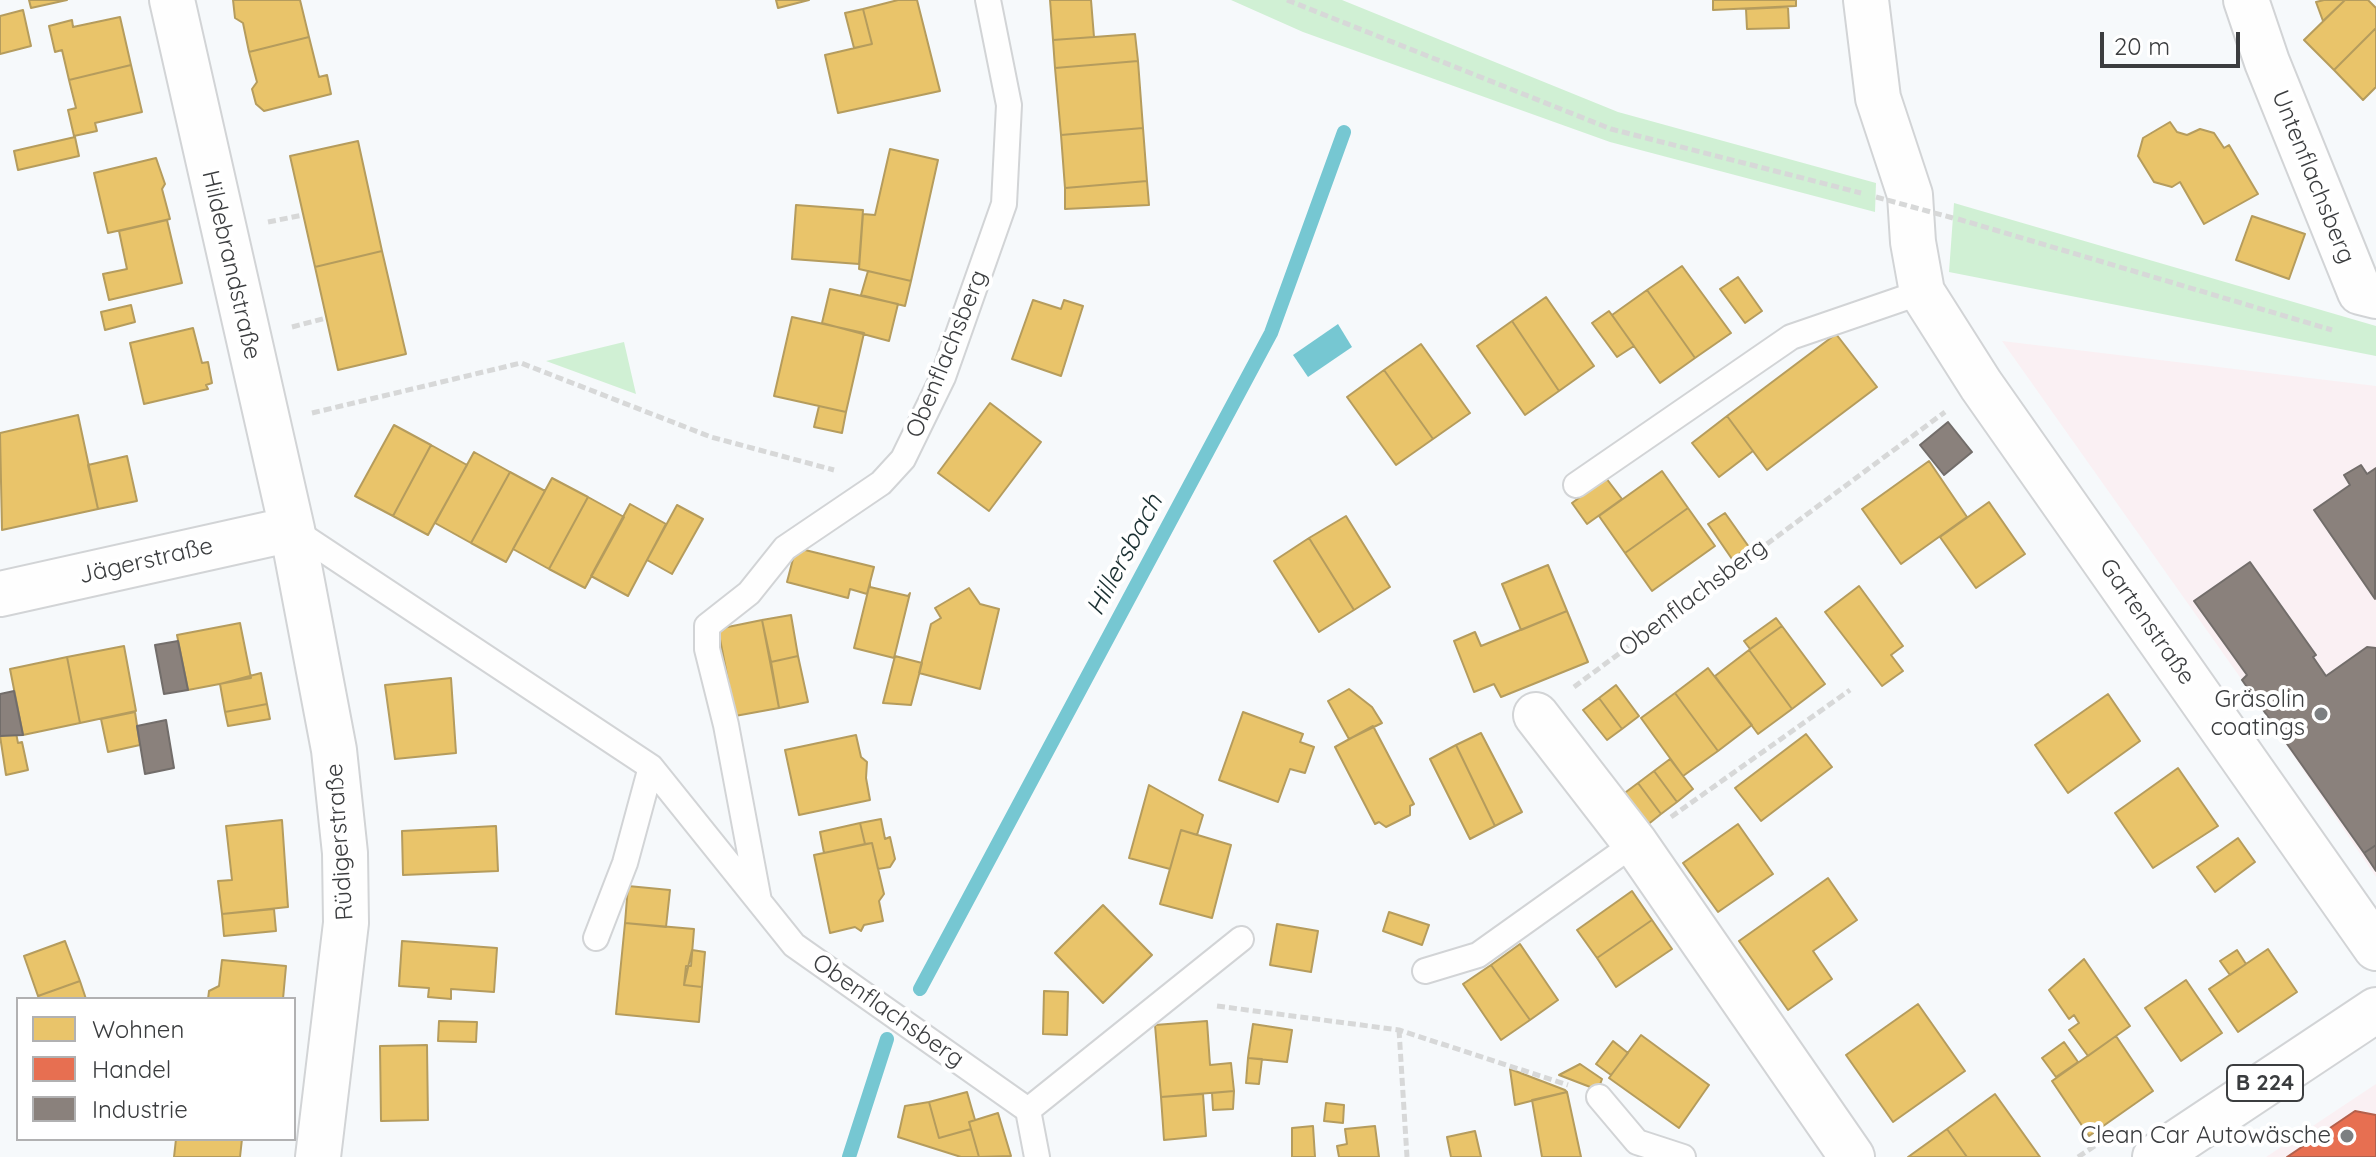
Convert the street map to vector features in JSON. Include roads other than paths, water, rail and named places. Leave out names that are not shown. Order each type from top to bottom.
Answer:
[{"type":"street","name":"Hildebrandstraße","points":[[172,0],[292,529]]},
{"type":"street","name":"Gartenstraße","points":[[1866,0],[1878,98],[1910,195],[1913,242],[1922,292],[1981,385],[2376,948]]},
{"type":"street","name":"Untenflachsberg","points":[[2246,0],[2267,62],[2360,292],[2376,296]]},
{"type":"street","name":"Jägerstraße","points":[[0,594],[292,529]]},
{"type":"street","name":"Rüdigerstraße","points":[[292,529],[334,750],[345,853],[346,923],[318,1157]]},
{"type":"street","points":[[1536,715],[1635,843],[1852,1157]]},
{"type":"street","name":"B 224","points":[[2155,1157],[2376,1010]]},
{"type":"lane","name":"Obenflachsberg","points":[[759,901],[726,725],[707,649],[707,626],[749,593],[785,548],[881,483],[903,459],[943,377],[1004,204],[1009,105],[988,0]]},
{"type":"lane","points":[[1576,485],[1791,337],[1922,292]]},
{"type":"lane","name":"Obenflachsberg","points":[[292,529],[651,767],[794,945],[1028,1110]]},
{"type":"lane","points":[[596,938],[625,863],[651,767]]},
{"type":"lane","points":[[1425,971],[1478,955],[1635,843]]},
{"type":"lane","points":[[1037,1157],[1028,1110],[1241,939]]},
{"type":"lane","points":[[1599,1097],[1637,1142],[1683,1157]]},
{"type":"water","points":[[1338,324],[1352,347],[1308,377],[1293,355]]},
{"type":"waterway","name":"Hillersbach","points":[[920,989],[1271,333],[1344,132]]},
{"type":"waterway","name":"Hillersbach","points":[[849,1157],[887,1039]]},
{"type":"place","name":"Gräsolin coatings","points":[[2321,714]]},
{"type":"place","name":"Clean Car Autowäsche","points":[[2347,1136]]}]
